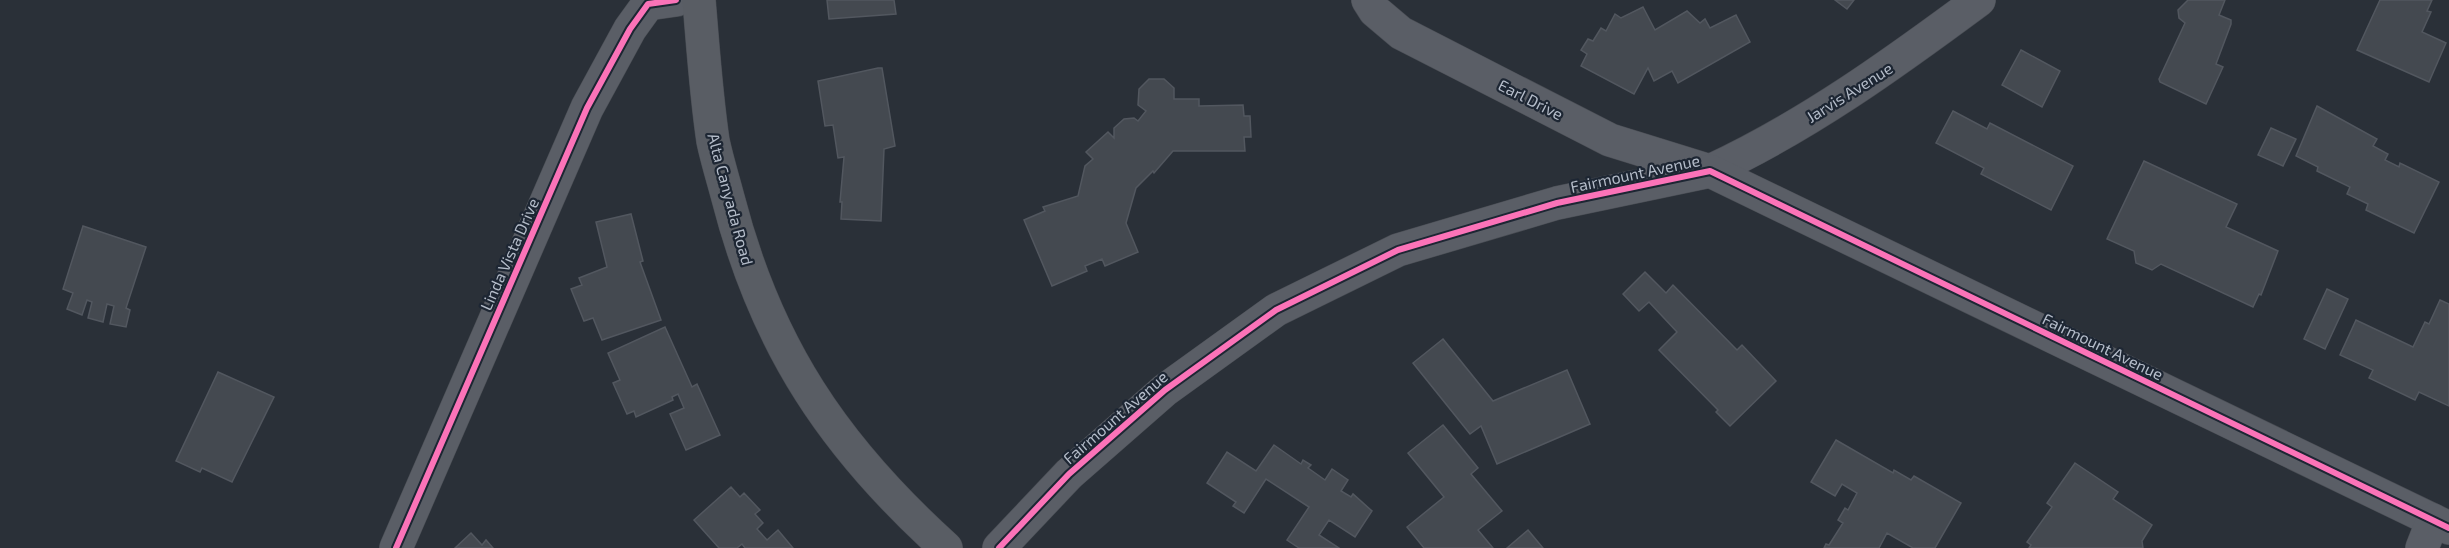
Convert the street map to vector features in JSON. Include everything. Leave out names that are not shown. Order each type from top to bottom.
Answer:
[{"type":"street","name":"Linda Vista Drive","points":[[396,548],[588,108],[630,29],[648,4],[676,0]]},
{"type":"street","name":"Alta Canyada Road","points":[[699,0],[713,142],[742,254],[780,344],[826,418],[860,463],[897,504],[946,548]]},
{"type":"street","name":"Earl Drive","points":[[1368,0],[1375,11],[1401,33],[1610,140],[1710,171]]},
{"type":"street","name":"Jarvis Avenue","points":[[1710,171],[1760,148],[1895,63],[1979,0]]},
{"type":"street","name":"Fairmount Avenue","points":[[999,548],[1069,474],[1159,395],[1276,310],[1398,250],[1557,203],[1710,171],[2435,532]]},
{"type":"building","points":[[827,0],[894,0],[896,14],[829,19]]},
{"type":"building","points":[[1835,0],[1854,0],[1847,9]]},
{"type":"building","points":[[2188,0],[2225,0],[2219,15],[2231,20],[2231,24],[2216,64],[2223,67],[2206,104],[2160,82],[2159,79],[2185,23],[2179,18],[2178,10]]},
{"type":"building","points":[[2380,0],[2432,0],[2427,11],[2431,12],[2422,32],[2446,43],[2429,82],[2357,50]]},
{"type":"building","points":[[1643,7],[1655,30],[1687,11],[1700,23],[1705,19],[1710,28],[1736,15],[1750,42],[1678,83],[1672,71],[1654,81],[1648,68],[1634,94],[1581,66],[1587,54],[1581,50],[1588,39],[1593,41],[1601,28],[1606,31],[1615,14],[1621,18]]},
{"type":"building","points":[[2021,50],[2060,71],[2042,107],[2002,85]]},
{"type":"building","points":[[882,68],[895,146],[884,149],[881,221],[841,219],[842,202],[840,202],[844,157],[838,158],[833,125],[825,126],[818,81]]},
{"type":"building","points":[[1149,79],[1164,79],[1174,88],[1174,99],[1199,99],[1199,106],[1243,105],[1244,116],[1250,116],[1251,137],[1244,137],[1245,151],[1173,151],[1154,173],[1153,171],[1136,188],[1126,223],[1138,252],[1105,266],[1102,259],[1085,266],[1087,271],[1052,286],[1024,220],[1045,211],[1043,207],[1078,196],[1085,166],[1093,159],[1086,152],[1108,132],[1114,138],[1114,128],[1124,119],[1134,118],[1138,121],[1146,111],[1138,105],[1139,89]]},
{"type":"building","points":[[2317,106],[2377,139],[2373,146],[2388,154],[2385,160],[2399,167],[2400,163],[2439,182],[2414,233],[2366,210],[2368,204],[2347,194],[2350,187],[2317,171],[2318,167],[2296,156]]},
{"type":"building","points":[[1953,111],[1987,129],[1990,123],[2073,166],[2051,210],[1981,174],[1984,168],[1936,143]]},
{"type":"building","points":[[2271,128],[2296,139],[2283,166],[2258,155]]},
{"type":"building","points":[[2144,161],[2237,204],[2226,227],[2278,251],[2261,295],[2259,294],[2253,307],[2161,264],[2152,270],[2136,263],[2134,251],[2107,239]]},
{"type":"building","points":[[631,214],[643,261],[640,262],[661,320],[602,340],[593,318],[584,321],[571,289],[582,285],[579,278],[607,267],[596,222]]},
{"type":"building","points":[[83,226],[146,247],[126,308],[130,310],[126,327],[110,324],[114,306],[107,304],[103,322],[88,318],[92,302],[87,300],[82,315],[67,309],[73,293],[63,289]]},
{"type":"building","points":[[1645,272],[1666,293],[1673,285],[1737,350],[1742,345],[1776,381],[1730,426],[1716,412],[1718,410],[1659,350],[1677,332],[1649,302],[1639,311],[1623,294]]},
{"type":"building","points":[[2327,289],[2348,299],[2325,349],[2304,339]]},
{"type":"building","points":[[2440,300],[2449,304],[2449,406],[2419,392],[2415,400],[2369,378],[2373,370],[2340,355],[2356,320],[2413,347],[2425,322],[2429,324]]},
{"type":"building","points":[[665,327],[692,387],[697,384],[720,435],[686,450],[670,414],[684,408],[678,394],[672,397],[673,400],[636,417],[634,411],[627,414],[613,383],[620,380],[608,353]]},
{"type":"building","points":[[1443,339],[1493,401],[1567,370],[1590,424],[1497,464],[1481,426],[1470,434],[1413,363]]},
{"type":"building","points":[[218,372],[274,397],[232,482],[202,468],[200,472],[176,461]]},
{"type":"building","points":[[1443,425],[1478,468],[1471,474],[1502,511],[1478,530],[1493,548],[1424,548],[1407,527],[1444,497],[1408,453]]},
{"type":"building","points":[[1836,440],[1893,473],[1894,470],[1911,480],[1914,476],[1961,503],[1935,548],[1913,548],[1887,533],[1879,548],[1824,548],[1826,544],[1829,545],[1843,523],[1838,520],[1845,508],[1848,510],[1857,493],[1842,484],[1835,496],[1811,482]]},
{"type":"building","points":[[1274,445],[1301,464],[1303,460],[1311,465],[1308,468],[1325,480],[1332,469],[1348,480],[1341,491],[1351,497],[1353,494],[1372,511],[1355,537],[1329,520],[1319,535],[1339,548],[1299,548],[1287,540],[1309,507],[1266,479],[1244,513],[1233,506],[1236,502],[1207,483],[1227,452],[1256,471]]},
{"type":"building","points":[[2075,463],[2118,492],[2113,499],[2152,525],[2142,541],[2143,548],[2029,548],[2031,545],[2027,542],[2052,507],[2047,503]]},
{"type":"building","points":[[731,487],[740,497],[744,493],[760,510],[755,514],[763,523],[757,529],[767,540],[778,530],[793,548],[745,548],[742,544],[737,548],[719,548],[694,520]]},
{"type":"building","points":[[1528,530],[1543,548],[1507,548]]},
{"type":"building","points":[[471,533],[482,545],[486,540],[493,548],[455,548]]},
{"type":"cycle path","points":[[396,548],[587,108],[630,29],[648,4],[676,0]]},
{"type":"cycle path","points":[[999,548],[1069,474],[1165,390],[1276,310],[1398,250],[1557,203],[1710,171],[2449,528]]}]
